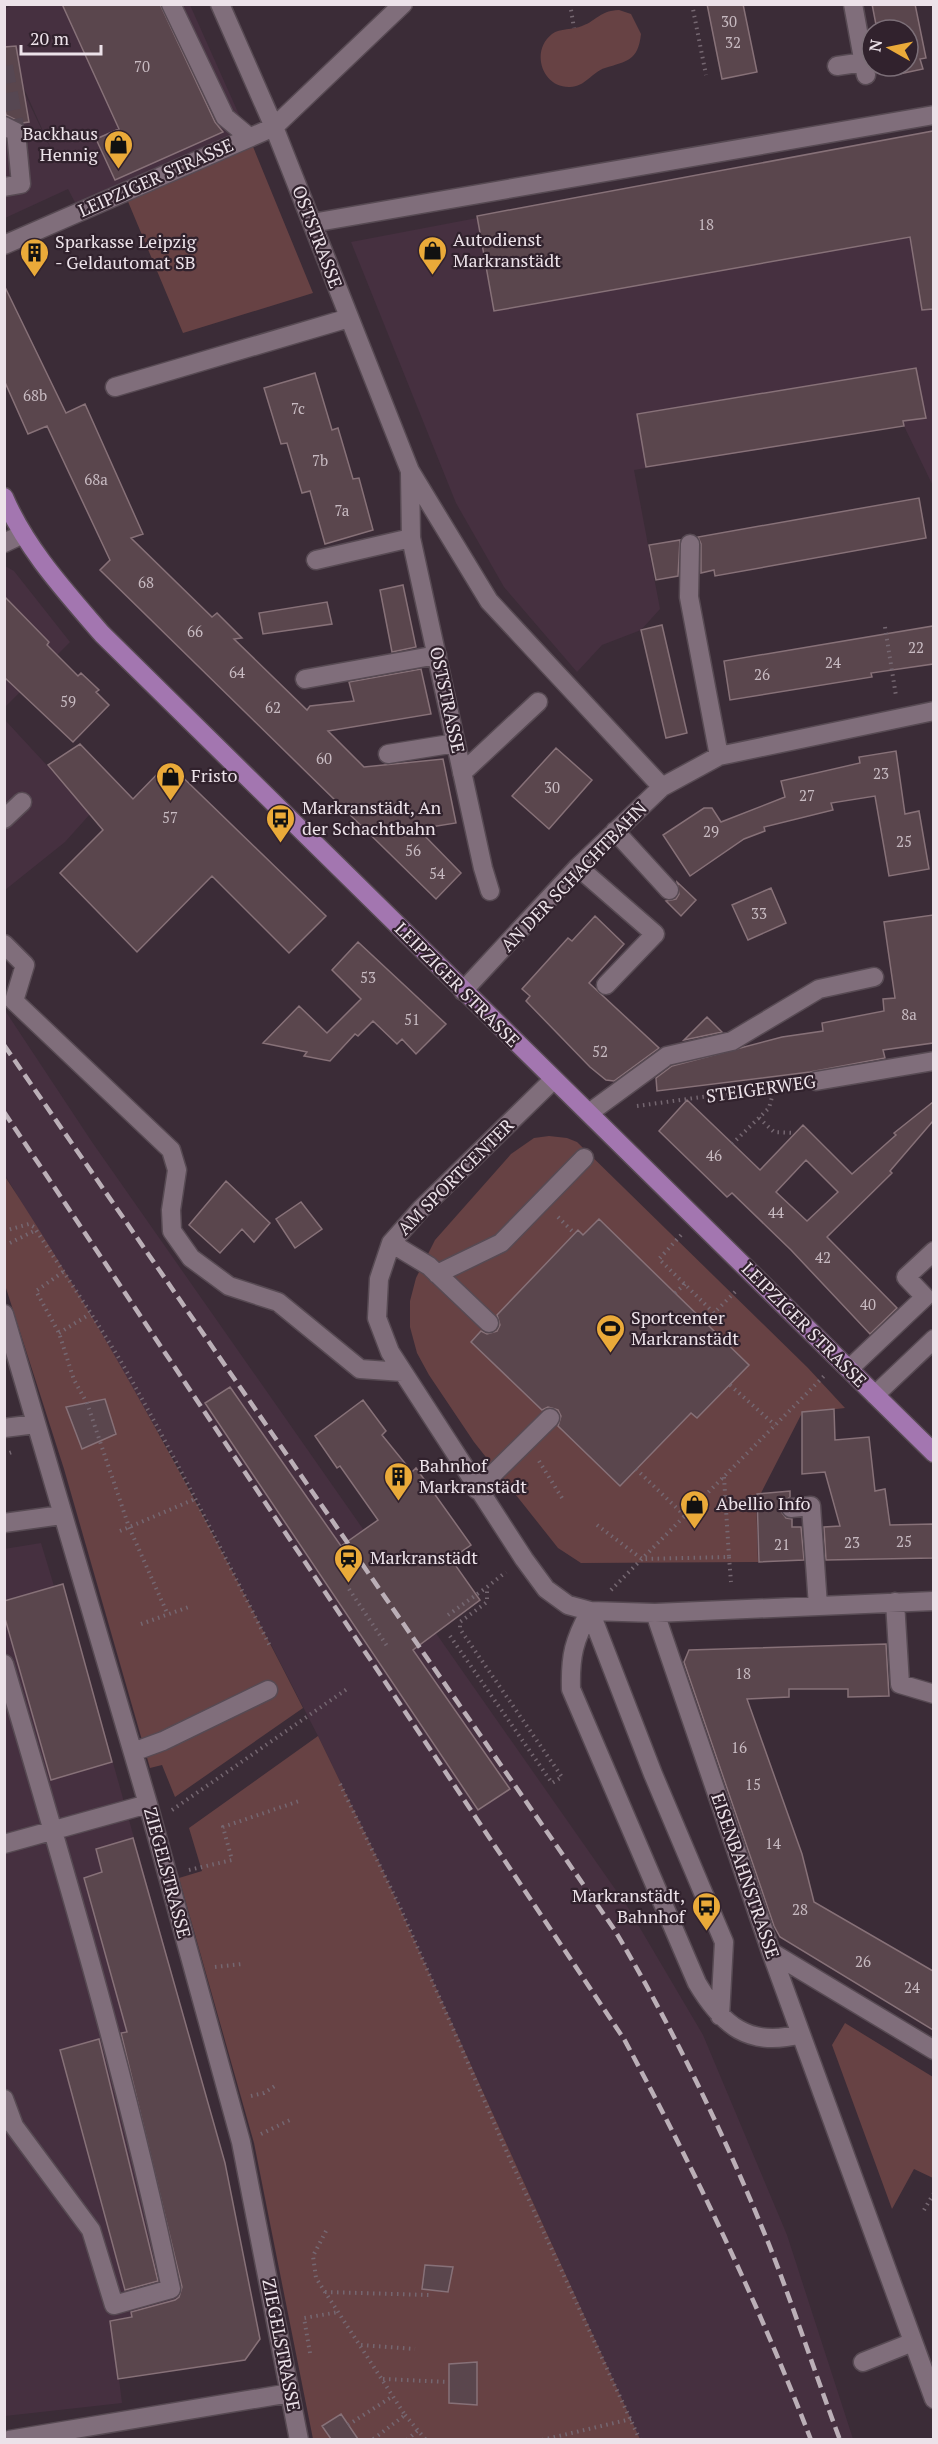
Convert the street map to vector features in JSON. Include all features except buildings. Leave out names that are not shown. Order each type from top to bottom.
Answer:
[{"type":"main road","name":"LEIPZIGER STRASSE","points":[[4,497],[23,534],[61,586],[102,634],[933,1453]]},
{"type":"street","points":[[171,4],[225,117],[249,137]]},
{"type":"street","name":"OSTSTRASSE","points":[[220,4],[274,126],[410,471],[489,602],[662,787]]},
{"type":"street","name":"LEIPZIGER STRASSE","points":[[4,245],[274,126],[403,4]]},
{"type":"street","points":[[837,66],[865,68],[853,4]]},
{"type":"street","points":[[312,223],[933,115]]},
{"type":"street","points":[[4,126],[16,132],[21,184],[4,187]]},
{"type":"street","points":[[115,387],[350,318]]},
{"type":"street","name":"OSTSTRASSE","points":[[410,471],[411,538],[490,891]]},
{"type":"street","points":[[4,543],[23,534]]},
{"type":"street","points":[[316,560],[411,538]]},
{"type":"street","points":[[690,544],[689,597],[719,756]]},
{"type":"street","points":[[305,679],[437,656]]},
{"type":"street","points":[[462,773],[538,702]]},
{"type":"street","name":"AN DER SCHACHTBAHN","points":[[463,991],[578,867],[662,787],[719,756],[933,711]]},
{"type":"street","points":[[388,754],[456,743]]},
{"type":"street","points":[[4,819],[22,802]]},
{"type":"street","points":[[615,831],[669,890]]},
{"type":"street","points":[[578,867],[655,934],[606,985]]},
{"type":"street","points":[[4,944],[25,965],[14,1001],[171,1150],[177,1170],[171,1210],[172,1231],[191,1258],[228,1286],[278,1302],[360,1368],[403,1372]]},
{"type":"street","points":[[589,1113],[668,1056],[732,1041],[819,989],[874,977]]},
{"type":"street","name":"STEIGERWEG","points":[[816,1081],[933,1061]]},
{"type":"street","name":"AM SPORTCENTER","points":[[553,1080],[421,1209],[392,1243],[378,1279],[377,1318],[390,1352],[477,1490],[546,1589],[568,1605],[590,1611],[655,1613]]},
{"type":"street","points":[[437,1274],[501,1243],[584,1158]]},
{"type":"street","points":[[392,1243],[437,1274],[489,1323]]},
{"type":"street","points":[[844,1365],[925,1297],[906,1277],[933,1251]]},
{"type":"street","name":"ZIEGELSTRASSE","points":[[4,1314],[148,1804],[241,2142],[299,2439]]},
{"type":"street","points":[[875,1395],[933,1339]]},
{"type":"street","points":[[477,1490],[550,1418]]},
{"type":"street","points":[[4,1428],[36,1424]]},
{"type":"street","points":[[791,1508],[811,1506],[818,1606]]},
{"type":"street","points":[[4,1523],[62,1515]]},
{"type":"street","points":[[655,1613],[933,1601]]},
{"type":"street","points":[[895,1602],[900,1684],[933,1694]]},
{"type":"street","points":[[590,1611],[649,1763],[724,1942],[720,2016]]},
{"type":"street","points":[[590,1611],[575,1639],[571,1665],[571,1689],[697,1983],[720,2016],[748,2035],[765,2039],[783,2039],[800,2034]]},
{"type":"street","name":"EISENBAHNSTRASSE","points":[[655,1613],[800,2034],[933,2399]]},
{"type":"street","points":[[4,1664],[53,1831],[150,2187],[171,2289],[114,2305],[91,2230],[14,2126],[4,2099]]},
{"type":"street","points":[[133,1752],[163,1741],[268,1690]]},
{"type":"street","points":[[4,1844],[148,1804]]},
{"type":"street","points":[[771,1952],[933,2050]]},
{"type":"street","points":[[863,2362],[913,2342]]},
{"type":"street","points":[[9,2439],[81,2434],[290,2393]]},
{"type":"path","points":[[570,4],[574,28]]},
{"type":"path","points":[[693,4],[706,75]]},
{"type":"path","points":[[885,627],[900,717]]},
{"type":"path","name":"STEIGERWEG","points":[[635,1106],[816,1081]]},
{"type":"path","points":[[732,1144],[769,1108],[775,1086]]},
{"type":"path","points":[[759,1118],[774,1132],[795,1133]]},
{"type":"path","points":[[4,1231],[29,1224],[36,1230],[90,1314],[122,1364],[272,1648]]},
{"type":"path","points":[[10,1243],[36,1230]]},
{"type":"path","points":[[676,1240],[659,1259],[714,1313],[733,1295]]},
{"type":"path","points":[[63,1272],[36,1291],[59,1333],[74,1380],[87,1402],[129,1527],[168,1615]]},
{"type":"path","points":[[675,1293],[684,1284]]},
{"type":"path","points":[[59,1333],[90,1314]]},
{"type":"path","points":[[590,1611],[775,1425],[844,1365]]},
{"type":"path","points":[[730,1385],[775,1425]]},
{"type":"path","points":[[528,1442],[562,1498]]},
{"type":"path","points":[[636,1469],[685,1516]]},
{"type":"path","points":[[724,1477],[731,1582]]},
{"type":"path","points":[[120,1531],[195,1499]]},
{"type":"path","points":[[597,1525],[642,1559],[729,1557]]},
{"type":"path","points":[[448,1615],[524,1559]]},
{"type":"path","points":[[450,1636],[552,1783],[562,1777],[460,1629],[460,1622],[487,1602],[487,1587]]},
{"type":"path","points":[[349,1589],[387,1646]]},
{"type":"path","points":[[141,1624],[189,1607]]},
{"type":"path","points":[[177,1806],[347,1689]]},
{"type":"path","points":[[340,1784],[399,1905],[509,2157],[640,2439]]},
{"type":"path","points":[[168,1875],[232,1860],[223,1827],[302,1800]]},
{"type":"path","points":[[230,2102],[264,2093],[278,2084]]},
{"type":"path","points":[[241,2142],[253,2139],[290,2120]]},
{"type":"path","points":[[924,2210],[933,2193]]},
{"type":"path","points":[[326,2231],[313,2256],[316,2278],[405,2415],[426,2439]]},
{"type":"path","points":[[325,2292],[429,2295]]},
{"type":"path","points":[[310,2353],[304,2318],[339,2312]]},
{"type":"path","points":[[360,2345],[415,2349]]},
{"type":"path","points":[[382,2379],[449,2382]]},
{"type":"path","points":[[348,2426],[393,2396]]},
{"type":"path","points":[[372,2439],[405,2415]]},
{"type":"path","points":[[542,2439],[631,2419]]},
{"type":"path","points":[[407,2439],[418,2430]]},
{"type":"shaded area","points":[[15,4],[190,5],[249,137],[80,212],[68,189],[5,218],[4,50],[56,160],[5,46],[5,9]]},
{"type":"shaded area","points":[[619,10],[631,14],[641,34],[634,55],[625,61],[600,70],[580,85],[560,86],[552,82],[542,67],[542,50],[545,41],[559,31],[582,26],[603,14]]},
{"type":"shaded area","points":[[933,131],[933,486],[904,426],[634,470],[660,609],[641,630],[602,645],[577,672],[504,587],[456,503],[351,242]]},
{"type":"shaded area","points":[[249,137],[313,293],[183,333],[124,192]]},
{"type":"shaded area","points":[[5,566],[14,571],[70,642],[5,707]]},
{"type":"shaded area","points":[[5,720],[91,813],[65,842],[5,890]]},
{"type":"shaded area","points":[[4,1009],[92,1142],[627,1906],[703,2035],[787,2235],[853,2439],[640,2439],[381,1866],[318,1736],[181,1470],[5,1175]]},
{"type":"shaded area","points":[[549,1136],[567,1138],[577,1142],[808,1368],[845,1408],[802,1413],[761,1493],[756,1494],[758,1562],[581,1563],[558,1548],[474,1442],[417,1353],[410,1327],[410,1301],[416,1278],[435,1240],[511,1154],[534,1138]]},
{"type":"shaded area","points":[[4,1175],[85,1305],[161,1437],[303,1708],[175,1797],[162,1765],[150,1768],[64,1469],[5,1285]]},
{"type":"shaded area","points":[[41,1543],[54,1586],[63,1584],[225,2163],[260,2339],[245,2360],[119,2379],[122,2403],[5,2416],[4,1549]]},
{"type":"shaded area","points":[[318,1736],[381,1866],[640,2439],[313,2439],[254,2143],[179,1878],[202,1871],[189,1828]]},
{"type":"shaded area","points":[[845,2023],[933,2077],[933,2178],[914,2169],[892,2209],[832,2045]]},
{"type":"tunnel","points":[[4,66],[16,132]]},
{"type":"railway","points":[[4,1045],[614,1929],[658,2006],[736,2166],[779,2271],[840,2440]]},
{"type":"railway","points":[[4,1112],[624,2039],[724,2236],[791,2388],[811,2440]]},
{"type":"place","name":"Backhaus Hennig","points":[[119,170]]},
{"type":"place","name":"Autodienst Markranstädt","points":[[432,276]]},
{"type":"place","name":"Sparkasse Leipzig - Geldautomat SB","points":[[34,278]]},
{"type":"place","name":"Fristo","points":[[170,802]]},
{"type":"place","name":"Markranstädt, An der Schachtbahn","points":[[281,844]]},
{"type":"place","name":"Sportcenter Markranstädt","points":[[610,1354]]},
{"type":"place","name":"Bahnhof Markranstädt","points":[[398,1502]]},
{"type":"place","name":"Abellio Info","points":[[695,1530]]},
{"type":"place","name":"Markranstädt","points":[[349,1584]]},
{"type":"place","name":"Markranstädt, Bahnhof","points":[[706,1932]]}]
